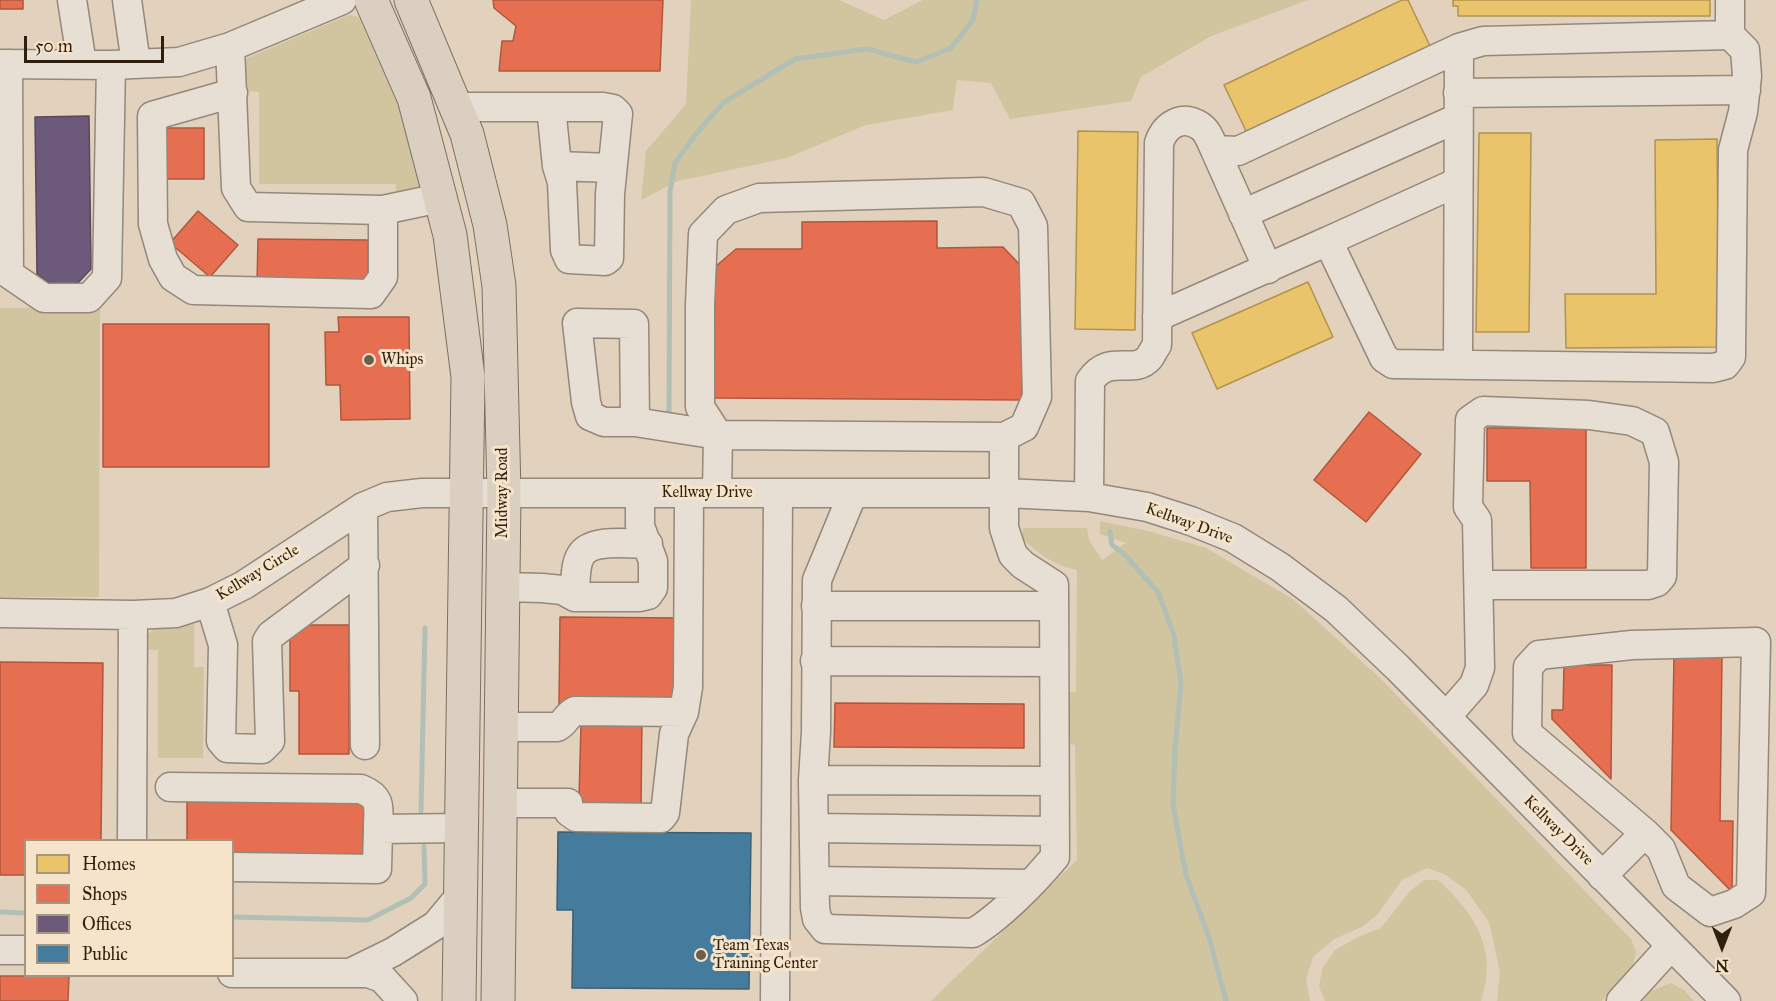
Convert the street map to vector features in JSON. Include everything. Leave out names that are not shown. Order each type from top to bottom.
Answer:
[{"type":"main road","points":[[372,0],[414,98],[450,235],[468,377],[459,1001]]},
{"type":"main road","name":"Midway Road","points":[[411,0],[466,134],[490,225],[499,286],[504,493],[498,1001]]},
{"type":"street","points":[[72,0],[82,64]]},
{"type":"street","points":[[127,0],[124,64],[107,278],[89,298],[44,298],[9,274],[4,63],[124,64],[179,62],[230,47],[342,0]]},
{"type":"street","points":[[1328,241],[1384,358],[1393,364],[1713,368],[1725,365],[1731,357],[1733,150],[1743,112],[1747,76],[1745,50],[1730,35],[1730,0]]},
{"type":"street","points":[[1215,150],[1238,151],[1459,48],[1483,41],[1730,35]]},
{"type":"street","points":[[230,47],[236,188],[248,207],[383,210],[440,198]]},
{"type":"street","points":[[1458,365],[1459,48]]},
{"type":"street","points":[[1243,214],[1458,106],[1746,90]]},
{"type":"street","points":[[233,93],[152,116],[153,224],[163,259],[173,277],[193,290],[371,294],[383,277],[383,210]]},
{"type":"street","points":[[455,106],[551,106],[603,107],[613,109],[618,114],[610,194],[609,258],[605,261],[569,259],[565,250],[562,182],[557,166],[551,106]]},
{"type":"street","points":[[1089,497],[1090,381],[1098,371],[1112,365],[1135,365],[1148,359],[1157,345],[1159,143],[1163,131],[1170,124],[1185,122],[1199,125],[1207,134],[1268,269]]},
{"type":"street","points":[[557,166],[612,168]]},
{"type":"street","points":[[1157,317],[1458,182]]},
{"type":"street","points":[[635,422],[718,435],[1004,436],[1024,427],[1037,397],[1033,226],[1021,203],[984,192],[759,198],[726,210],[704,234],[700,304],[700,407],[718,435],[717,493]]},
{"type":"street","points":[[1446,717],[1474,685],[1480,668],[1478,520],[1468,507],[1470,420],[1484,411],[1589,415],[1632,421],[1655,432],[1664,462],[1662,576],[1657,582],[1648,585],[1479,585]]},
{"type":"street","points":[[853,493],[817,580],[816,732],[813,780],[817,919],[825,929],[973,933],[984,927],[1055,857],[1054,585],[1023,565],[1013,555],[1004,528],[1004,436]]},
{"type":"street","name":"Kellway Drive","points":[[504,493],[1005,493],[1089,497],[1147,507],[1233,538],[1280,567],[1336,609],[1446,717],[1726,1001]]},
{"type":"street","name":"Kellway Circle","points":[[0,613],[133,615],[176,613],[210,602],[244,585],[363,507],[387,497],[422,494],[504,493]]},
{"type":"street","points":[[503,587],[562,590],[575,597],[648,595],[653,588],[653,561],[640,526],[640,493]]},
{"type":"street","points":[[500,803],[569,804],[569,812],[576,817],[661,818],[666,809],[674,734],[684,712],[688,687],[689,493]]},
{"type":"street","points":[[775,1001],[778,493]]},
{"type":"street","points":[[363,507],[364,746]]},
{"type":"street","points":[[575,597],[577,567],[581,555],[588,549],[598,544],[648,544]]},
{"type":"street","points":[[210,602],[223,645],[221,741],[227,748],[262,749],[270,741],[267,641],[271,635],[364,565]]},
{"type":"street","points":[[816,606],[1054,606]]},
{"type":"street","points":[[132,839],[133,615]]},
{"type":"street","points":[[1756,642],[1751,892],[1734,904],[1710,912],[1676,886],[1661,849],[1645,833],[1527,733],[1528,667],[1539,655],[1632,645],[1756,642]]},
{"type":"street","points":[[815,661],[1054,662]]},
{"type":"street","points":[[502,727],[557,727],[562,725],[568,714],[575,711],[684,712]]},
{"type":"street","points":[[813,780],[1054,781]]},
{"type":"street","points":[[170,787],[361,789],[374,794],[378,801],[377,869],[234,867]]},
{"type":"street","points":[[378,829],[461,828]]},
{"type":"street","points":[[814,828],[1054,831]]},
{"type":"street","points":[[1602,876],[1645,833]]},
{"type":"street","points":[[815,881],[1030,884]]},
{"type":"street","points":[[350,973],[393,952],[436,925],[460,895]]},
{"type":"street","points":[[1621,1001],[1671,946]]},
{"type":"street","points":[[0,950],[24,950]]},
{"type":"street","points":[[234,973],[368,973],[382,978],[403,1001]]},
{"type":"shaded area","points":[[691,0],[839,0],[884,20],[923,0],[1308,0],[1211,36],[1141,77],[1131,101],[1010,119],[991,83],[957,80],[953,110],[866,125],[787,158],[678,181],[641,200],[646,151],[686,104]]},
{"type":"shaded area","points":[[349,15],[359,17],[368,27],[406,120],[424,181],[417,191],[396,198],[396,184],[259,184],[259,92],[244,91],[247,58]]},
{"type":"shaded area","points":[[100,307],[99,597],[0,597],[0,308]]},
{"type":"shaded area","points":[[1100,521],[1148,531],[1206,548],[1293,599],[1382,680],[1631,939],[1636,952],[1633,965],[1602,1001],[1497,1001],[1500,972],[1489,922],[1466,890],[1446,875],[1427,868],[1402,880],[1377,915],[1362,927],[1334,939],[1313,957],[1306,980],[1310,1001],[931,1001],[1077,860],[1075,745],[1066,743],[1065,692],[1076,692],[1077,570],[1040,554],[1021,538],[1023,528],[1087,528],[1089,540],[1102,560],[1126,543],[1100,534]]},
{"type":"shaded area","points":[[194,624],[194,667],[204,667],[203,758],[158,758],[158,650],[146,650],[144,638],[154,629]]},
{"type":"shaded area","points":[[1424,880],[1438,880],[1463,906],[1480,934],[1487,965],[1486,982],[1481,1001],[1325,1001],[1319,987],[1322,969],[1335,950],[1360,936],[1381,928],[1410,891]]},
{"type":"shaded area","points":[[1671,983],[1684,990],[1694,1001],[1642,1001],[1651,991]]},
{"type":"building: Homes","points":[[1402,0],[1408,0],[1430,46],[1247,133],[1224,85]]},
{"type":"building: Homes","points":[[1453,0],[1710,0],[1710,16],[1458,16],[1458,6],[1453,6]]},
{"type":"building: Homes","points":[[1078,131],[1138,132],[1135,330],[1075,329]]},
{"type":"building: Homes","points":[[1479,133],[1531,133],[1529,332],[1476,332]]},
{"type":"building: Homes","points":[[1717,139],[1719,347],[1566,348],[1565,294],[1656,294],[1655,140]]},
{"type":"building: Homes","points":[[1308,282],[1333,337],[1217,389],[1192,333]]},
{"type":"building: Shops","points":[[0,0],[23,0],[23,9],[0,9]]},
{"type":"building: Shops","points":[[493,0],[663,0],[660,71],[499,71],[502,41],[513,41],[516,26],[494,8]]},
{"type":"building: Shops","points":[[161,128],[204,128],[204,179],[161,179]]},
{"type":"building: Shops","points":[[198,211],[238,245],[210,277],[170,243]]},
{"type":"building: Shops","points":[[937,221],[937,248],[1003,247],[1023,268],[1022,400],[714,398],[715,267],[736,249],[802,249],[802,222]]},
{"type":"building: Shops","points":[[258,239],[368,240],[368,283],[257,282]]},
{"type":"building: Shops","points":[[338,317],[409,317],[410,419],[341,420],[340,385],[326,385],[325,332],[339,332]]},
{"type":"building: Shops","points":[[103,324],[269,324],[269,467],[103,467]]},
{"type":"building: Shops","points":[[1369,412],[1421,454],[1366,522],[1314,480]]},
{"type":"building: Shops","points":[[1487,428],[1586,428],[1586,568],[1531,568],[1530,481],[1487,481]]},
{"type":"building: Shops","points":[[560,617],[681,618],[680,706],[559,704]]},
{"type":"building: Shops","points":[[290,625],[349,625],[349,754],[299,754],[299,691],[290,691]]},
{"type":"building: Shops","points":[[1674,655],[1722,655],[1720,821],[1733,821],[1732,892],[1671,830]]},
{"type":"building: Shops","points":[[0,662],[103,663],[101,839],[24,839],[24,875],[0,875]]},
{"type":"building: Shops","points":[[1564,665],[1612,665],[1611,779],[1552,719],[1552,710],[1563,710]]},
{"type":"building: Shops","points":[[835,703],[1024,704],[1024,748],[834,747]]},
{"type":"building: Shops","points":[[642,717],[641,809],[589,808],[579,798],[581,724]]},
{"type":"building: Shops","points":[[187,797],[364,797],[363,854],[234,854],[234,839],[187,839]]},
{"type":"building: Shops","points":[[0,976],[69,977],[68,1001],[0,1001]]},
{"type":"building: Offices","points":[[89,116],[91,269],[77,284],[51,284],[37,274],[35,117]]},
{"type":"building: Public","points":[[558,832],[751,833],[749,989],[572,988],[573,910],[557,910]]},
{"type":"waterway","points":[[669,415],[670,192],[675,163],[695,135],[723,103],[795,59],[867,49],[916,62],[951,48],[973,20],[977,0]]},
{"type":"waterway","points":[[1110,532],[1112,545],[1123,553],[1158,592],[1174,635],[1181,683],[1173,805],[1186,875],[1209,937],[1226,1001]]},
{"type":"waterway","points":[[421,811],[425,628]]},
{"type":"waterway","points":[[234,917],[368,920],[411,898],[425,884],[424,846]]},
{"type":"waterway","points":[[0,912],[24,913]]},
{"type":"place","name":"Whips","points":[[369,360]]},
{"type":"place","name":"Team Texas Training Center","points":[[701,955]]}]
